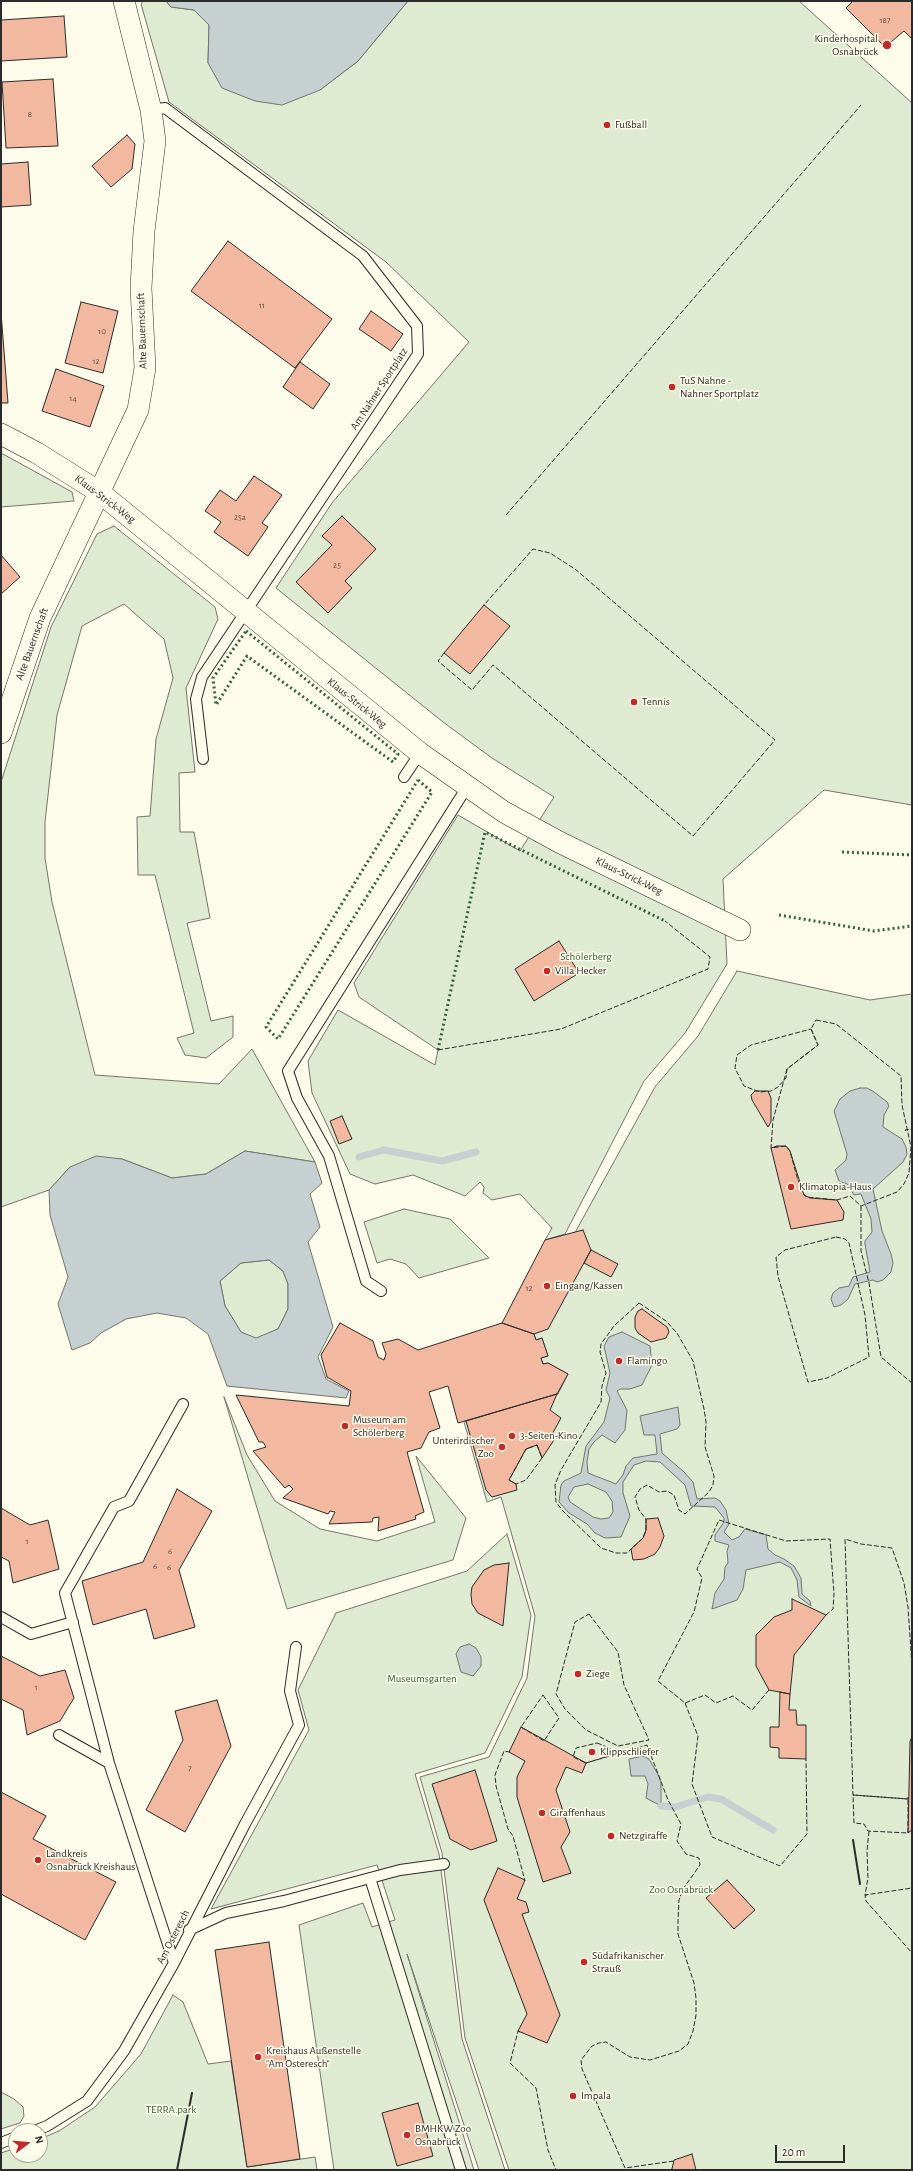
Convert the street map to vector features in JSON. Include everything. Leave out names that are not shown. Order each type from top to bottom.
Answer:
[{"type":"street","name":"Alte Bauernschaft","points":[[1,733],[40,618],[138,410],[145,368],[141,288],[144,230],[155,141],[151,110],[124,1]]},
{"type":"street","name":"Klaus-Strick-Weg","points":[[1,434],[37,453],[100,492],[420,753],[504,812],[561,843],[740,930]]},
{"type":"lane","name":"Am Nahner Sportplatz","points":[[151,110],[165,108],[363,256],[417,326],[418,354],[202,677],[196,699],[203,759]]},
{"type":"lane","points":[[404,777],[420,753]]},
{"type":"lane","points":[[382,1290],[366,1281],[329,1156],[297,1098],[288,1071],[467,787]]},
{"type":"lane","points":[[174,1963],[109,1763],[65,1593],[114,1507],[129,1502],[182,1404]]},
{"type":"lane","points":[[1,1617],[31,1634],[72,1622]]},
{"type":"lane","name":"Am Osteresch","points":[[48,2125],[87,2101],[124,2051],[174,1963],[189,1930],[300,1725],[290,1691],[296,1647]]},
{"type":"lane","points":[[59,1735],[109,1763]]},
{"type":"lane","points":[[189,1930],[226,1913],[284,1901],[400,1870],[444,1864]]},
{"type":"lane","points":[[370,1878],[461,2170]]},
{"type":"green space","name":"TuS Nahne - Nahner Sportplatz","points":[[143,1],[166,1],[171,7],[194,10],[209,25],[208,63],[320,90],[358,61],[408,1],[799,1],[912,103],[912,805],[824,790],[723,879],[727,964],[685,1033],[644,1081],[565,1234],[545,1240],[552,1228],[520,1194],[492,1200],[483,1193],[484,1187],[480,1182],[465,1196],[413,1175],[375,1184],[350,1174],[312,1093],[308,1061],[338,1010],[435,1065],[438,1050],[359,997],[354,983],[458,815],[520,851],[554,797],[492,758],[443,722],[276,588],[332,503],[469,342],[386,262],[169,102],[141,4]]},
{"type":"green space","points":[[1,453],[72,492],[74,501],[1,507]]},
{"type":"green space","points":[[114,526],[215,607],[218,619],[186,688],[195,772],[179,773],[180,832],[194,832],[210,918],[187,923],[211,1021],[233,1016],[233,1037],[206,1058],[185,1055],[177,1038],[194,1033],[155,875],[138,875],[137,817],[150,816],[156,739],[173,678],[164,639],[124,604],[82,626],[57,715],[45,822],[45,858],[52,902],[95,1075],[219,1084],[252,1049],[315,1162],[245,1151],[206,1174],[172,1178],[122,1159],[70,1167],[49,1190],[1,1207],[1,782],[51,627],[97,534]]},
{"type":"green space","name":"Zoo Osnabrück","points":[[737,971],[870,1000],[912,994],[912,2170],[509,2170],[465,2038],[442,1853],[420,1777],[489,1757],[527,1678],[535,1616],[501,1497],[487,1502],[464,1422],[558,1394],[568,1374],[548,1363],[543,1364],[541,1358],[548,1356],[542,1338],[536,1340],[534,1334],[555,1269],[655,1087],[698,1036]]},
{"type":"green space","points":[[404,1209],[450,1219],[489,1258],[419,1278],[406,1264],[390,1259],[377,1263],[364,1222]]},
{"type":"green space","points":[[269,1260],[283,1271],[288,1284],[288,1309],[278,1329],[256,1339],[241,1332],[225,1306],[220,1281],[241,1263]]},
{"type":"green space","points":[[224,1397],[247,1455],[275,1501],[320,1529],[377,1541],[435,1522],[416,1456],[466,1518],[453,1560],[287,1609]]},
{"type":"green space","name":"Museumsgarten","points":[[507,1534],[531,1615],[522,1677],[485,1753],[415,1774],[439,1854],[462,2039],[505,2170],[479,2170],[407,1954],[474,2170],[334,2170],[299,1925],[363,1903],[372,1927],[395,1920],[377,1865],[211,1909],[309,1730],[298,1690],[336,1613],[467,1571]]},
{"type":"green space","name":"TERRA.park","points":[[173,1995],[183,2002],[208,2064],[231,2061],[247,2167],[315,2157],[317,2170],[1,2170],[1,2153],[8,2151],[8,2163],[48,2163],[48,2136],[59,2131],[95,2107],[141,2054]]},
{"type":"green space","points":[[1,2092],[14,2099],[23,2107],[24,2116],[20,2123],[8,2123],[8,2127],[1,2129]]},
{"type":"shaded area","points":[[166,1],[408,1],[358,61],[320,90],[282,105],[255,101],[222,88],[208,63],[209,25],[194,10],[171,7]]},
{"type":"shaded area","points":[[860,1088],[867,1088],[887,1102],[889,1106],[884,1115],[883,1127],[902,1139],[906,1147],[907,1154],[903,1162],[873,1189],[882,1231],[893,1263],[891,1272],[883,1280],[877,1282],[873,1280],[855,1284],[848,1299],[841,1305],[834,1307],[831,1299],[833,1293],[839,1288],[849,1286],[853,1277],[870,1272],[865,1241],[872,1232],[871,1219],[861,1194],[854,1195],[847,1184],[839,1181],[835,1170],[846,1160],[847,1154],[834,1111],[840,1099],[850,1091]]},
{"type":"shaded area","points":[[245,1151],[315,1162],[322,1183],[310,1194],[320,1227],[308,1242],[333,1327],[318,1357],[326,1379],[349,1391],[346,1398],[227,1386],[208,1334],[186,1318],[157,1313],[126,1319],[101,1333],[90,1343],[72,1350],[58,1304],[68,1277],[50,1215],[49,1190],[70,1167],[96,1156],[122,1159],[172,1178],[206,1174]],"holes":[[[269,1260],[283,1271],[288,1284],[288,1309],[278,1329],[256,1338],[241,1332],[225,1306],[220,1281],[241,1263]]]},
{"type":"shaded area","points":[[622,1332],[650,1346],[652,1365],[642,1385],[630,1389],[620,1389],[617,1391],[627,1410],[625,1430],[615,1443],[602,1435],[594,1442],[589,1449],[587,1462],[588,1473],[616,1484],[623,1475],[626,1466],[633,1458],[657,1454],[655,1435],[644,1435],[640,1416],[678,1407],[680,1425],[677,1429],[660,1434],[662,1453],[693,1482],[697,1499],[715,1498],[720,1501],[726,1510],[729,1524],[724,1532],[732,1540],[739,1537],[745,1529],[766,1535],[768,1549],[794,1566],[801,1578],[802,1594],[810,1601],[811,1606],[799,1597],[797,1580],[791,1568],[780,1562],[746,1570],[743,1589],[737,1600],[712,1609],[715,1593],[724,1579],[725,1567],[728,1563],[727,1551],[729,1545],[715,1541],[715,1535],[724,1522],[724,1518],[715,1507],[691,1506],[685,1485],[660,1462],[646,1461],[634,1465],[623,1482],[623,1493],[630,1516],[621,1537],[605,1538],[595,1533],[587,1524],[569,1513],[559,1502],[561,1485],[564,1481],[581,1473],[586,1446],[604,1422],[610,1398],[606,1390],[610,1373],[604,1346],[609,1337]],"holes":[[[588,1484],[606,1492],[612,1501],[613,1512],[609,1518],[601,1519],[593,1517],[570,1502],[568,1497],[574,1487]]]},
{"type":"shaded area","points":[[469,1644],[476,1648],[481,1657],[481,1666],[473,1676],[461,1672],[456,1654],[460,1647]]},
{"type":"shaded area","points":[[643,1756],[649,1759],[659,1776],[661,1782],[661,1806],[646,1798],[648,1784],[645,1776],[631,1776],[629,1759]]},
{"type":"building","points":[[853,1],[912,1],[912,39],[904,31],[885,47],[846,8]]},
{"type":"building","points":[[64,16],[67,57],[1,61],[1,20]]},
{"type":"building","points":[[53,79],[58,146],[6,148],[2,82]]},
{"type":"building","points":[[127,135],[135,144],[132,169],[111,187],[92,166]]},
{"type":"building","points":[[28,162],[31,205],[1,207],[1,164]]},
{"type":"building","points":[[228,241],[332,319],[295,368],[191,291]]},
{"type":"building","points":[[81,302],[118,311],[103,373],[65,363]]},
{"type":"building","points":[[371,311],[403,334],[391,351],[359,329]]},
{"type":"building","points":[[1,312],[8,403],[1,403]]},
{"type":"building","points":[[300,362],[330,384],[313,409],[283,387]]},
{"type":"building","points":[[56,369],[104,386],[90,427],[42,411]]},
{"type":"building","points":[[254,476],[282,495],[262,523],[268,527],[248,556],[214,532],[221,522],[205,511],[220,490],[236,501]]},
{"type":"building","points":[[342,516],[376,549],[345,581],[352,588],[328,613],[296,582],[332,545],[322,536]]},
{"type":"building","points":[[1,555],[20,577],[1,594]]},
{"type":"building","points":[[484,605],[510,626],[470,674],[444,653]]},
{"type":"building","name":"Villa Hecker","points":[[559,941],[579,973],[534,1001],[515,969]]},
{"type":"building","points":[[755,1091],[768,1091],[771,1098],[771,1122],[768,1127],[752,1100],[751,1095]]},
{"type":"building","points":[[342,1116],[352,1139],[339,1144],[330,1121]]},
{"type":"building","name":"Klimatopia-Haus","points":[[786,1146],[790,1151],[804,1195],[810,1198],[837,1200],[844,1212],[843,1220],[791,1229],[771,1148]]},
{"type":"building","name":"Eingang/Kassen","points":[[583,1230],[591,1250],[548,1329],[534,1334],[502,1323],[545,1240]]},
{"type":"building","points":[[591,1250],[618,1264],[611,1277],[584,1263]]},
{"type":"building","points":[[642,1309],[667,1327],[669,1332],[666,1338],[651,1342],[638,1333],[635,1328],[635,1317],[638,1311]]},
{"type":"building","name":"Museum am Schölerberg","points":[[340,1323],[373,1341],[378,1357],[384,1360],[386,1354],[382,1343],[398,1339],[418,1350],[502,1323],[534,1334],[536,1340],[542,1338],[548,1356],[541,1358],[543,1364],[548,1363],[568,1374],[557,1394],[458,1423],[448,1386],[429,1392],[440,1428],[429,1432],[421,1448],[407,1452],[424,1512],[415,1516],[416,1519],[378,1531],[379,1517],[373,1518],[372,1522],[329,1524],[335,1512],[330,1511],[328,1514],[283,1498],[293,1489],[289,1485],[285,1488],[253,1451],[266,1447],[263,1442],[259,1442],[236,1395],[349,1406],[351,1391],[327,1377],[321,1355]]},
{"type":"building","name":"Unterirdischer Zoo","points":[[557,1394],[550,1410],[561,1418],[550,1438],[554,1440],[542,1458],[537,1445],[526,1449],[509,1480],[516,1484],[517,1490],[492,1497],[486,1490],[466,1421]]},
{"type":"building","points":[[177,1489],[212,1511],[179,1570],[195,1627],[154,1639],[146,1609],[93,1625],[82,1581],[143,1562]]},
{"type":"building","points":[[1,1508],[30,1525],[48,1520],[59,1569],[13,1583],[9,1561],[1,1557]]},
{"type":"building","points":[[658,1518],[664,1536],[660,1547],[655,1554],[644,1559],[633,1560],[631,1549],[643,1538],[646,1530],[646,1519]]},
{"type":"building","points":[[509,1563],[503,1626],[478,1613],[472,1604],[471,1594],[472,1587],[484,1570],[494,1565]]},
{"type":"building","points":[[792,1599],[826,1615],[794,1655],[790,1694],[769,1690],[756,1666],[756,1635],[774,1617],[792,1610]]},
{"type":"building","points":[[1,1656],[40,1676],[65,1670],[74,1698],[60,1721],[27,1735],[23,1710],[1,1699]]},
{"type":"building","points":[[780,1692],[790,1694],[789,1710],[796,1710],[797,1725],[806,1725],[806,1759],[779,1758],[779,1748],[770,1747],[770,1727],[779,1727]]},
{"type":"building","points":[[217,1700],[231,1746],[185,1832],[146,1810],[183,1740],[175,1711]]},
{"type":"building","name":"Giraffenhaus","points":[[521,1727],[586,1763],[582,1773],[566,1767],[556,1790],[570,1832],[561,1847],[571,1873],[543,1882],[517,1797],[517,1777],[525,1761],[509,1752]]},
{"type":"building","points":[[912,1736],[912,1830],[908,1833],[910,1742]]},
{"type":"building","points":[[475,1770],[497,1841],[471,1850],[450,1839],[432,1784]]},
{"type":"building","name":"Landkreis Osnabrück Kreishaus","points":[[1,1792],[46,1816],[33,1839],[116,1882],[85,1940],[1,1894]]},
{"type":"building","points":[[498,1868],[525,1880],[517,1899],[526,1902],[529,1912],[522,1914],[560,2015],[547,2043],[518,2031],[527,2014],[484,1900]]},
{"type":"building","points":[[727,1880],[755,1910],[734,1929],[706,1898]]},
{"type":"building","name":"Kreishaus Außenstelle \"Am Osteresch\"","points":[[269,1942],[300,2159],[247,2167],[215,1950]]},
{"type":"building","name":"BMHKW Zoo Osnabrück","points":[[418,2103],[433,2156],[397,2166],[382,2113]]},
{"type":"building","points":[[692,2154],[696,2170],[669,2170],[672,2169],[674,2160]]},
{"type":"waterway","points":[[359,1157],[384,1150],[442,1161],[476,1152]]},
{"type":"waterway","points":[[661,1806],[675,1807],[708,1797],[721,1799],[773,1830]]},
{"type":"hedge","points":[[246,631],[398,754],[393,762],[247,656],[216,705],[213,678],[246,631]]},
{"type":"hedge","points":[[418,780],[432,792],[278,1039],[266,1027],[418,780]]},
{"type":"hedge","points":[[438,1050],[485,832],[665,921]]},
{"type":"hedge","points":[[842,852],[912,855]]},
{"type":"hedge","points":[[779,915],[874,931],[912,926]]},
{"type":"fence","points":[[506,515],[861,105]]},
{"type":"fence","points":[[444,653],[438,661],[472,690],[493,665],[693,836],[775,740],[575,569],[550,553],[533,549],[484,605]]},
{"type":"fence","points":[[438,1050],[561,1029],[708,969],[710,957],[665,921]]},
{"type":"fence","points":[[816,1020],[836,1024],[901,1076],[902,1105],[911,1147],[909,1173],[904,1184],[897,1192],[861,1206],[850,1196],[837,1200],[807,1197],[804,1195],[797,1177],[790,1151],[786,1146],[771,1148],[773,1120],[787,1069],[818,1045],[811,1029],[816,1020]]},
{"type":"fence","points":[[811,1029],[818,1045],[787,1069],[786,1078],[778,1087],[771,1091],[760,1092],[744,1086],[735,1068],[737,1055],[751,1045],[811,1029]]},
{"type":"fence","points":[[906,1131],[905,1130],[912,1129]]},
{"type":"fence","points":[[861,1206],[861,1251],[869,1283],[881,1357],[912,1383]]},
{"type":"fence","points":[[836,1237],[845,1239],[849,1243],[865,1315],[869,1357],[827,1378],[808,1382],[778,1276],[776,1257],[785,1250],[836,1237]]},
{"type":"fence","points":[[639,1303],[666,1321],[677,1333],[693,1361],[706,1422],[705,1447],[714,1476],[713,1485],[709,1492],[685,1514],[679,1510],[674,1495],[667,1491],[659,1492],[647,1485],[640,1489],[635,1497],[639,1510],[646,1519],[646,1530],[643,1538],[627,1553],[616,1553],[601,1548],[563,1511],[556,1502],[555,1485],[561,1470],[601,1402],[602,1386],[606,1373],[600,1352],[601,1344],[614,1326],[639,1303]]},
{"type":"fence","points":[[537,1445],[542,1458],[526,1480],[516,1484],[509,1480],[526,1449],[537,1445]]},
{"type":"fence","points":[[769,1690],[752,1710],[733,1696],[716,1703],[705,1695],[685,1703],[658,1681],[694,1612],[702,1578],[697,1569],[719,1520],[786,1541],[830,1539],[834,1594],[833,1609],[826,1615]]},
{"type":"fence","points":[[908,1797],[908,1799],[853,1795],[845,1539],[861,1544],[892,1548],[904,1583],[908,1607],[912,1666]]},
{"type":"fence","points":[[589,1614],[618,1652],[624,1685],[649,1740],[618,1746],[586,1730],[565,1709],[556,1694],[575,1622],[589,1614]]},
{"type":"fence","points":[[543,1695],[559,1718],[544,1741],[521,1727],[543,1695]]},
{"type":"fence","points":[[685,1703],[698,1736],[692,1784],[712,1837],[780,1866],[807,1834],[806,1759]]},
{"type":"fence","points":[[597,1743],[607,1747],[612,1755],[586,1763],[573,1757],[576,1748],[597,1743]]},
{"type":"fence","points":[[584,1762],[586,1763],[647,1745],[668,1800],[681,1824],[677,1841],[686,1854],[699,1858],[700,1865],[683,1889],[679,1900],[678,1934],[694,1983],[696,1998],[696,2015],[693,2031],[688,2044],[679,2051],[650,2060],[630,2057],[606,2042],[599,2043],[592,2046],[581,2060],[582,2069],[625,2168],[674,2161]]},
{"type":"fence","points":[[510,1751],[504,1751],[495,1775],[496,1786],[508,1829],[513,1836],[525,1881]]},
{"type":"fence","points":[[853,1795],[908,1799],[908,1833],[868,1831],[864,1824],[854,1823],[853,1795]]},
{"type":"fence","points":[[869,1831],[867,1851],[868,1878],[865,1895],[912,1888]]},
{"type":"fence","points":[[867,1895],[865,1895],[866,1901],[912,1953]]},
{"type":"fence","points":[[520,2032],[518,2031],[510,2063],[536,2088],[548,2150],[556,2170]]},
{"type":"wall","points":[[853,1840],[860,1884]]},
{"type":"wall","points":[[177,2170],[192,2093]]},
{"type":"place","name":"Kinderhospital Osnabrück","points":[[887,45]]},
{"type":"place","name":"Fußball","points":[[607,125]]},
{"type":"place","name":"TuS Nahne - Nahner Sportplatz","points":[[672,387]]},
{"type":"place","name":"Tennis","points":[[634,702]]},
{"type":"place","name":"Villa Hecker","points":[[547,971]]},
{"type":"place","name":"Klimatopia-Haus","points":[[791,1187]]},
{"type":"place","name":"Eingang/Kassen","points":[[547,1286]]},
{"type":"place","name":"Flamingo","points":[[619,1361]]},
{"type":"place","name":"Museum am Schölerberg","points":[[345,1426]]},
{"type":"place","name":"3-Seiten-Kino","points":[[512,1436]]},
{"type":"place","name":"Unterirdischer Zoo","points":[[502,1447]]},
{"type":"place","name":"Ziege","points":[[578,1674]]},
{"type":"place","name":"Klippschliefer","points":[[592,1752]]},
{"type":"place","name":"Giraffenhaus","points":[[542,1813]]},
{"type":"place","name":"Netzgiraffe","points":[[611,1836]]},
{"type":"place","name":"Landkreis Osnabrück Kreishaus","points":[[38,1860]]},
{"type":"place","name":"Südafrikanischer Strauß","points":[[584,1962]]},
{"type":"place","name":"Kreishaus Außenstelle \"Am Osteresch\"","points":[[258,2057]]},
{"type":"place","name":"Impala","points":[[573,2096]]},
{"type":"place","name":"BMHKW Zoo Osnabrück","points":[[407,2135]]},
{"type":"park label","name":"Schölerberg","points":[[586,957]]}]
